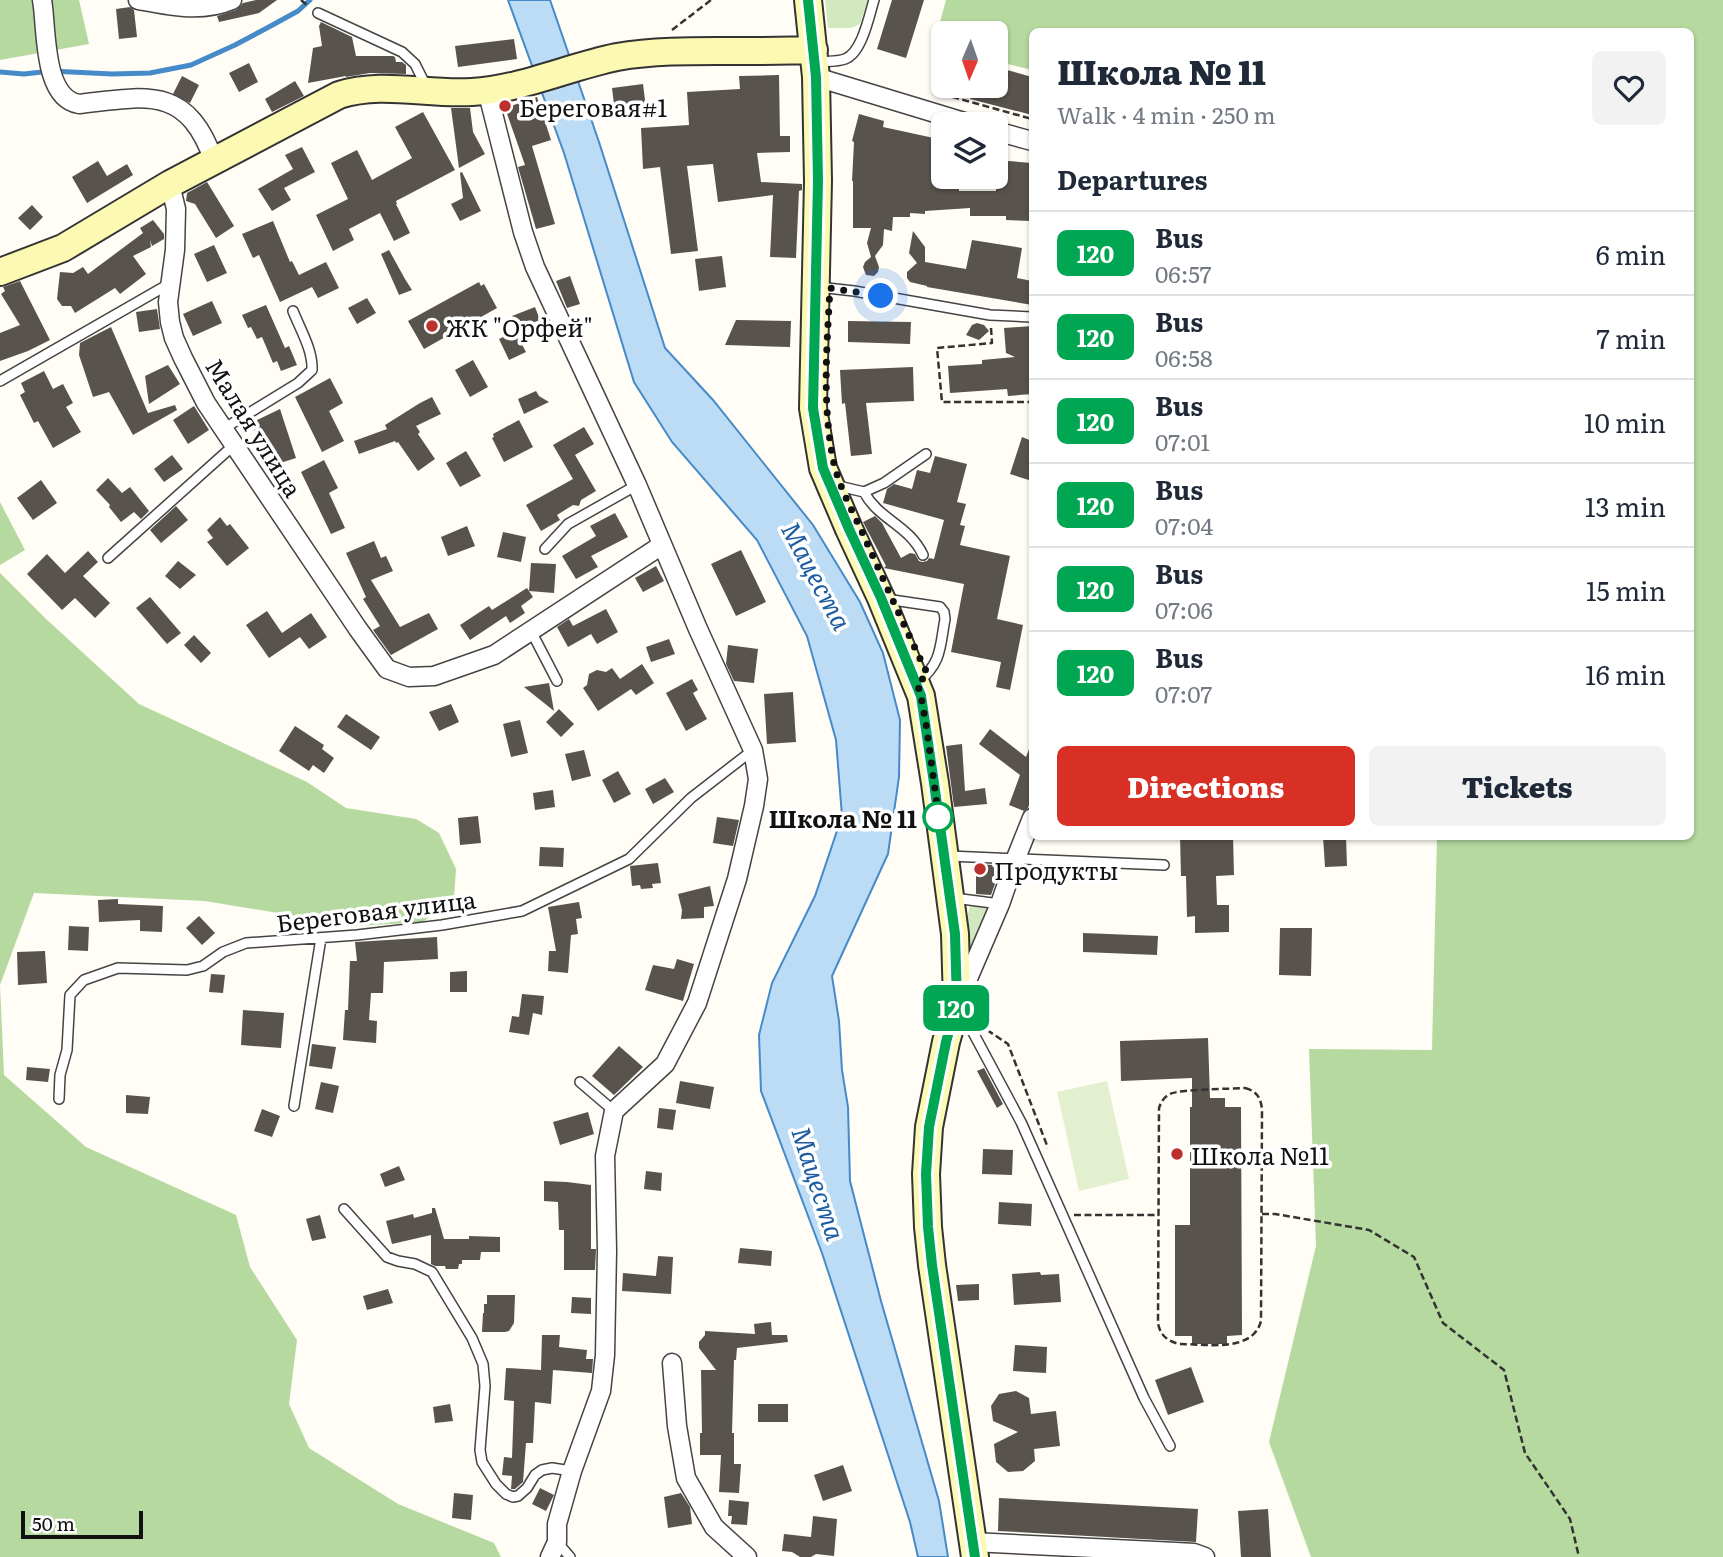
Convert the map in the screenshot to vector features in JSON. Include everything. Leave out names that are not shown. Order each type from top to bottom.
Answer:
[{"type":"main road","points":[[808,0],[815,63],[818,181],[813,408],[823,468],[921,696],[955,934],[957,1003],[936,1086],[929,1127],[926,1174],[932,1265],[974,1550]]},
{"type":"main road","points":[[0,272],[62,248],[170,184],[339,95],[368,88],[470,92],[487,90],[614,58],[654,52],[678,51],[815,63]]},
{"type":"street","points":[[59,0],[44,7],[44,24],[48,57],[56,84],[66,97],[72,103],[79,104],[139,97],[171,104],[195,122],[214,161]]},
{"type":"street","points":[[138,0],[198,8],[232,0]]},
{"type":"street","points":[[815,63],[940,112]]},
{"type":"street","points":[[487,90],[523,232],[535,268],[637,485],[753,750],[758,779],[737,879],[697,1003],[665,1064],[614,1111],[605,1156],[607,1251],[605,1355],[601,1391],[572,1471],[557,1524],[554,1549]]},
{"type":"street","points":[[1008,134],[1029,140]]},
{"type":"street","name":"Малая улица","points":[[170,184],[176,209],[175,250],[168,302],[174,338],[206,403],[387,669],[409,677],[434,676],[494,655],[531,631]]},
{"type":"street","points":[[531,631],[662,545]]},
{"type":"street","points":[[957,1003],[1000,904],[1029,826]]},
{"type":"street","points":[[672,1363],[677,1426],[685,1478],[714,1527],[747,1557]]},
{"type":"street","points":[[974,1550],[1185,1553],[1205,1557]]},
{"type":"lane","points":[[815,63],[847,59],[857,50],[874,0]]},
{"type":"lane","points":[[318,13],[402,52],[415,64],[428,91]]},
{"type":"lane","points":[[0,381],[171,284]]},
{"type":"lane","points":[[816,287],[990,315],[1029,317]]},
{"type":"lane","points":[[223,429],[298,383],[312,370],[309,350],[293,311]]},
{"type":"lane","points":[[108,558],[234,444]]},
{"type":"lane","points":[[829,484],[864,492],[884,483],[926,454]]},
{"type":"lane","points":[[545,549],[568,524],[637,485]]},
{"type":"lane","points":[[864,492],[874,508],[906,532],[923,555]]},
{"type":"lane","points":[[881,598],[940,607],[944,612],[938,661],[928,675],[917,683]]},
{"type":"lane","points":[[531,631],[557,681]]},
{"type":"lane","name":"Береговая улица","points":[[59,1099],[60,1075],[67,1050],[70,995],[84,980],[118,968],[187,970],[203,965],[223,952],[246,943],[442,925],[522,911],[629,859],[691,798],[753,750]]},
{"type":"lane","points":[[943,856],[1164,865]]},
{"type":"lane","points":[[949,897],[1000,904]]},
{"type":"lane","points":[[294,1106],[321,938]]},
{"type":"lane","points":[[957,1003],[1021,1122],[1144,1398],[1170,1446]]},
{"type":"lane","points":[[580,1082],[614,1111]]},
{"type":"lane","points":[[344,1209],[387,1256],[432,1272],[472,1338],[483,1364],[485,1386],[480,1450],[482,1462],[496,1484],[513,1497],[527,1488],[535,1475],[542,1470],[552,1468],[572,1471]]},
{"type":"lane","points":[[554,1549],[570,1557]]},
{"type":"path","points":[[666,35],[710,0]]},
{"type":"path","points":[[956,98],[1029,118]]},
{"type":"path","points":[[990,315],[992,343],[937,348],[942,402],[1029,402]]},
{"type":"path","points":[[1245,1088],[1258,1094],[1261,1102],[1262,1214],[1259,1329],[1254,1336],[1237,1344],[1171,1342],[1160,1333],[1158,1323],[1159,1108],[1171,1093],[1245,1088]]},
{"type":"path","points":[[1262,1214],[1369,1230],[1414,1257],[1443,1323],[1504,1370],[1525,1453],[1570,1520],[1579,1557]]},
{"type":"path","points":[[1073,1215],[1159,1215]]},
{"type":"green space","points":[[0,0],[79,0],[89,44],[0,60]]},
{"type":"green space","points":[[825,0],[868,0],[860,24],[851,28],[828,28]]},
{"type":"green space","points":[[946,0],[1723,0],[1723,1557],[1311,1557],[1269,1442],[1316,1246],[1309,1049],[1432,1050],[1437,840],[1694,840],[1694,28],[1029,28],[1029,69],[1008,64],[1008,21],[940,21]]},
{"type":"green space","points":[[0,502],[25,550],[0,565]]},
{"type":"green space","points":[[0,573],[139,704],[307,782],[346,808],[416,819],[439,833],[456,869],[454,898],[423,922],[356,926],[205,901],[34,893],[0,985]]},
{"type":"green space","points":[[970,905],[988,909],[989,912],[967,960],[966,922]]},
{"type":"green space","points":[[0,985],[4,1075],[86,1147],[236,1215],[250,1267],[297,1340],[289,1404],[309,1448],[398,1504],[494,1543],[501,1557],[0,1557]]},
{"type":"green space","points":[[1107,1081],[1129,1179],[1079,1191],[1057,1092]]},
{"type":"water","name":"Мацеста","points":[[508,0],[550,0],[665,348],[713,400],[813,525],[860,602],[883,653],[900,720],[899,777],[888,854],[832,976],[848,1107],[850,1181],[881,1301],[939,1501],[948,1557],[918,1557],[910,1522],[822,1253],[761,1091],[759,1035],[772,983],[815,896],[842,816],[836,740],[807,636],[757,540],[672,442],[634,382],[564,153]]},
{"type":"building","points":[[277,0],[259,13],[219,22],[217,16],[236,10],[243,3]]},
{"type":"building","points":[[892,0],[924,0],[906,58],[877,49]]},
{"type":"building","points":[[130,7],[134,10],[137,37],[119,39],[116,9]]},
{"type":"building","points":[[321,22],[352,37],[356,56],[393,56],[396,62],[406,65],[406,74],[370,73],[308,83],[313,48],[322,46],[319,26]]},
{"type":"building","points":[[514,39],[517,59],[458,67],[455,46]]},
{"type":"building","points":[[249,63],[258,82],[239,92],[229,73]]},
{"type":"building","points":[[1008,70],[1029,76],[1029,114],[970,99],[1008,98]]},
{"type":"building","points":[[779,75],[780,136],[790,136],[790,152],[757,153],[761,182],[802,184],[802,190],[799,191],[796,258],[770,257],[773,195],[718,202],[713,164],[687,166],[698,251],[671,254],[660,167],[643,169],[641,128],[689,125],[687,92],[740,89],[739,76]]},
{"type":"building","points":[[182,76],[199,85],[190,103],[173,94]]},
{"type":"building","points":[[295,81],[304,96],[272,112],[265,99]]},
{"type":"building","points":[[643,84],[646,108],[615,112],[612,88]]},
{"type":"building","points":[[537,97],[551,140],[532,146],[555,224],[536,229],[518,167],[525,165],[505,108]]},
{"type":"building","points":[[451,108],[470,108],[473,132],[485,154],[459,168]]},
{"type":"building","points":[[423,112],[455,170],[396,201],[410,233],[394,241],[380,213],[349,229],[354,240],[333,251],[316,215],[348,199],[331,163],[357,150],[372,180],[412,158],[395,127]]},
{"type":"building","points":[[859,114],[884,121],[883,127],[931,137],[931,189],[1008,189],[1008,161],[1029,163],[1029,221],[1006,220],[1006,216],[970,216],[970,208],[925,211],[925,214],[910,213],[910,217],[893,217],[892,231],[884,229],[883,245],[875,256],[878,272],[874,276],[866,275],[863,267],[871,257],[867,243],[871,228],[853,228],[852,141]]},
{"type":"building","points":[[302,147],[315,172],[284,188],[291,200],[272,211],[258,189],[293,169],[285,155]]},
{"type":"building","points":[[98,161],[107,176],[127,164],[133,175],[87,203],[72,177]]},
{"type":"building","points":[[462,172],[481,211],[460,221],[451,204],[463,198]]},
{"type":"building","points":[[207,182],[234,226],[216,238],[195,204],[186,201],[187,193]]},
{"type":"building","points":[[32,205],[43,217],[30,230],[18,218]]},
{"type":"building","points":[[153,220],[164,234],[164,239],[152,246],[150,240],[151,247],[133,256],[146,274],[120,294],[115,288],[75,313],[71,306],[62,306],[57,299],[60,272],[73,273],[83,267],[88,274],[143,233],[140,228]]},
{"type":"building","points":[[273,221],[290,262],[292,261],[299,275],[326,262],[339,288],[318,298],[312,287],[280,302],[259,255],[253,258],[242,234]]},
{"type":"building","points":[[913,231],[925,247],[925,262],[966,269],[972,240],[1022,248],[1017,278],[1029,280],[1029,304],[910,282],[907,272],[917,263],[909,253]]},
{"type":"building","points":[[214,245],[227,273],[207,282],[194,254]]},
{"type":"building","points":[[389,250],[412,290],[399,295],[381,254]]},
{"type":"building","points":[[722,256],[726,287],[699,291],[695,259]]},
{"type":"building","points":[[570,276],[580,304],[567,308],[556,281]]},
{"type":"building","points":[[20,281],[50,340],[0,361],[0,333],[20,325],[1,294],[5,291],[3,287]]},
{"type":"building","points":[[479,282],[481,286],[484,284],[497,308],[424,349],[408,321]]},
{"type":"building","points":[[367,298],[376,313],[357,324],[348,308]]},
{"type":"building","points":[[212,301],[222,323],[193,336],[183,314]]},
{"type":"building","points":[[266,305],[285,348],[289,346],[297,365],[281,371],[277,361],[273,363],[262,337],[257,339],[242,315]]},
{"type":"building","points":[[535,307],[540,320],[517,329],[512,316]]},
{"type":"building","points":[[157,309],[160,329],[139,332],[136,312]]},
{"type":"building","points":[[736,320],[791,321],[790,347],[725,345]]},
{"type":"building","points":[[848,321],[911,322],[910,344],[848,342]]},
{"type":"building","points":[[972,325],[984,325],[989,331],[979,340],[966,335]]},
{"type":"building","points":[[1029,326],[1029,394],[1008,396],[1007,389],[950,393],[948,366],[982,364],[982,360],[1015,357],[1006,353],[1004,328]]},
{"type":"building","points":[[111,327],[148,413],[175,405],[177,410],[133,435],[109,392],[93,397],[79,355],[80,343]]},
{"type":"building","points":[[515,331],[526,352],[509,360],[499,339]]},
{"type":"building","points":[[473,360],[488,387],[470,397],[455,370]]},
{"type":"building","points":[[168,365],[180,384],[149,404],[145,376]]},
{"type":"building","points":[[913,367],[914,401],[866,403],[872,454],[851,456],[845,403],[842,404],[840,370]]},
{"type":"building","points":[[44,371],[53,389],[63,384],[73,403],[66,407],[81,432],[53,448],[38,421],[34,423],[20,395],[25,392],[21,383]]},
{"type":"building","points":[[330,378],[343,403],[329,411],[344,441],[322,452],[295,397]]},
{"type":"building","points":[[536,391],[549,402],[524,414],[518,399]]},
{"type":"building","points":[[432,397],[441,414],[416,426],[420,432],[418,434],[435,459],[418,471],[395,441],[359,454],[354,441],[387,429],[385,425]]},
{"type":"building","points":[[194,406],[209,430],[188,444],[173,420]]},
{"type":"building","points":[[280,409],[296,458],[274,465],[266,442],[261,444],[251,423]]},
{"type":"building","points":[[519,420],[533,447],[504,462],[492,438],[493,434]]},
{"type":"building","points":[[584,427],[594,444],[575,455],[596,491],[581,500],[579,506],[573,505],[557,515],[560,520],[541,531],[526,505],[573,479],[553,445]]},
{"type":"building","points":[[1022,437],[1029,440],[1029,480],[1010,474]]},
{"type":"building","points":[[466,451],[481,476],[460,487],[446,463]]},
{"type":"building","points":[[172,455],[183,469],[164,482],[154,469]]},
{"type":"building","points":[[935,456],[967,464],[957,502],[966,504],[960,525],[965,526],[960,545],[1010,556],[997,619],[1023,625],[1010,690],[996,687],[1001,662],[951,652],[964,584],[884,568],[886,566],[863,522],[875,516],[882,523],[901,558],[910,553],[915,554],[922,562],[929,558],[934,559],[944,520],[883,503],[887,489],[894,484],[912,489],[917,470],[930,473]]},
{"type":"building","points":[[324,460],[338,488],[329,493],[345,528],[331,534],[301,472]]},
{"type":"building","points":[[108,478],[122,493],[130,487],[149,511],[141,519],[134,512],[121,522],[96,490]]},
{"type":"building","points":[[41,480],[57,503],[33,520],[17,498]]},
{"type":"building","points":[[176,506],[188,520],[161,543],[150,530]]},
{"type":"building","points":[[615,513],[628,537],[591,556],[598,567],[576,579],[562,556],[596,536],[590,526]]},
{"type":"building","points":[[220,517],[227,526],[230,524],[249,548],[227,566],[207,542],[213,538],[207,530]]},
{"type":"building","points":[[467,526],[475,546],[448,556],[441,537]]},
{"type":"building","points":[[503,532],[526,537],[521,562],[497,557]]},
{"type":"building","points":[[374,541],[381,558],[386,556],[393,571],[371,580],[400,627],[429,613],[438,629],[391,655],[373,630],[380,626],[363,599],[366,597],[346,553]]},
{"type":"building","points":[[741,550],[766,602],[736,616],[711,564]]},
{"type":"building","points":[[88,551],[98,562],[83,576],[110,603],[95,618],[75,598],[62,610],[27,574],[47,554],[65,573]]},
{"type":"building","points":[[178,561],[196,575],[180,589],[165,576]]},
{"type":"building","points":[[531,563],[556,564],[554,593],[529,591]]},
{"type":"building","points":[[656,566],[664,581],[643,592],[635,578]]},
{"type":"building","points":[[527,588],[533,597],[521,606],[525,613],[510,623],[506,616],[470,640],[460,625],[489,606],[492,610]]},
{"type":"building","points":[[150,597],[181,633],[167,644],[136,608]]},
{"type":"building","points":[[606,609],[618,632],[597,644],[591,634],[568,647],[557,627],[569,619],[573,626]]},
{"type":"building","points":[[267,611],[282,633],[311,613],[327,637],[309,649],[300,637],[269,658],[246,625]]},
{"type":"building","points":[[194,635],[211,653],[201,663],[184,645]]},
{"type":"building","points":[[669,639],[675,654],[651,662],[646,647]]},
{"type":"building","points":[[728,645],[758,649],[754,683],[734,681],[726,664]]},
{"type":"building","points":[[642,664],[654,683],[636,695],[631,689],[598,711],[583,688],[587,685],[589,674],[597,670],[606,672],[612,668],[620,679]]},
{"type":"building","points":[[692,679],[698,690],[693,693],[707,719],[686,731],[666,693]]},
{"type":"building","points":[[549,683],[554,711],[524,687]]},
{"type":"building","points":[[793,692],[796,742],[767,744],[764,694]]},
{"type":"building","points":[[451,704],[459,722],[439,731],[429,712]]},
{"type":"building","points":[[559,709],[574,724],[561,737],[546,722]]},
{"type":"building","points":[[346,714],[380,737],[371,750],[337,727]]},
{"type":"building","points":[[520,720],[528,753],[511,757],[503,724]]},
{"type":"building","points":[[295,726],[324,745],[322,749],[334,758],[324,773],[313,765],[309,771],[279,751]]},
{"type":"building","points":[[990,729],[1026,757],[1029,749],[1029,805],[1024,811],[1009,805],[1020,775],[979,744]]},
{"type":"building","points":[[962,744],[965,791],[985,788],[987,804],[954,807],[946,746]]},
{"type":"building","points":[[584,750],[591,776],[572,781],[565,754]]},
{"type":"building","points":[[618,771],[631,794],[614,803],[602,780]]},
{"type":"building","points":[[665,778],[674,792],[653,804],[645,789]]},
{"type":"building","points":[[553,790],[555,807],[535,810],[533,793]]},
{"type":"building","points":[[478,816],[481,843],[460,845],[458,818]]},
{"type":"building","points":[[717,817],[739,820],[733,846],[713,843]]},
{"type":"building","points":[[1180,840],[1233,840],[1234,875],[1216,876],[1217,905],[1229,905],[1229,932],[1195,933],[1195,916],[1187,917],[1186,876],[1181,876]]},
{"type":"building","points":[[1323,840],[1346,840],[1347,866],[1325,867]]},
{"type":"building","points":[[540,847],[564,848],[563,867],[539,866]]},
{"type":"building","points":[[658,863],[661,883],[652,884],[653,888],[641,889],[640,885],[632,886],[630,866]]},
{"type":"building","points":[[976,864],[994,865],[995,884],[991,895],[976,894]]},
{"type":"building","points":[[710,886],[714,906],[704,907],[704,918],[681,919],[678,894]]},
{"type":"building","points":[[118,899],[118,904],[163,906],[162,932],[140,931],[140,920],[99,922],[98,900]]},
{"type":"building","points":[[579,902],[582,918],[576,919],[578,934],[571,935],[568,973],[548,971],[549,951],[556,951],[548,907]]},
{"type":"building","points":[[199,916],[215,933],[202,945],[186,928]]},
{"type":"building","points":[[69,926],[89,927],[88,951],[68,950]]},
{"type":"building","points":[[1280,928],[1312,928],[1311,976],[1279,975]]},
{"type":"building","points":[[1083,933],[1158,936],[1157,955],[1083,952]]},
{"type":"building","points":[[437,937],[438,959],[384,962],[383,993],[371,993],[369,1020],[377,1021],[376,1043],[343,1040],[345,1010],[348,1010],[350,961],[357,961],[355,942]]},
{"type":"building","points":[[45,951],[47,983],[18,985],[17,952]]},
{"type":"building","points":[[677,959],[694,964],[683,1001],[645,990],[653,965],[674,969]]},
{"type":"building","points":[[467,971],[467,992],[450,992],[450,972]]},
{"type":"building","points":[[211,974],[225,975],[223,993],[209,992]]},
{"type":"building","points":[[522,994],[544,996],[542,1015],[533,1013],[529,1035],[509,1032],[512,1016],[519,1017]]},
{"type":"building","points":[[243,1010],[284,1013],[281,1048],[241,1045]]},
{"type":"building","points":[[1208,1038],[1210,1098],[1225,1098],[1225,1107],[1241,1107],[1242,1335],[1227,1336],[1227,1344],[1192,1344],[1192,1336],[1175,1336],[1175,1225],[1190,1225],[1192,1078],[1121,1081],[1120,1041]]},
{"type":"building","points":[[312,1044],[336,1047],[332,1069],[309,1066]]},
{"type":"building","points":[[619,1046],[643,1067],[614,1095],[592,1076]]},
{"type":"building","points":[[27,1067],[50,1069],[48,1082],[26,1080]]},
{"type":"building","points":[[984,1068],[1003,1104],[997,1108],[977,1071]]},
{"type":"building","points":[[680,1081],[714,1087],[710,1109],[676,1103]]},
{"type":"building","points":[[321,1082],[339,1086],[333,1113],[315,1109]]},
{"type":"building","points":[[126,1095],[150,1097],[148,1114],[126,1113]]},
{"type":"building","points":[[659,1108],[676,1110],[673,1130],[657,1128]]},
{"type":"building","points":[[262,1109],[280,1116],[272,1137],[254,1131]]},
{"type":"building","points":[[588,1112],[594,1134],[560,1145],[553,1122]]},
{"type":"building","points":[[983,1149],[1013,1150],[1012,1175],[982,1174]]},
{"type":"building","points":[[399,1166],[405,1180],[385,1187],[380,1174]]},
{"type":"building","points":[[646,1171],[662,1173],[661,1191],[644,1189]]},
{"type":"building","points":[[544,1181],[591,1185],[591,1249],[596,1249],[595,1270],[564,1270],[564,1230],[559,1230],[558,1202],[544,1201]]},
{"type":"building","points":[[999,1202],[1032,1204],[1031,1226],[998,1224]]},
{"type":"building","points":[[432,1208],[435,1208],[444,1239],[469,1239],[469,1236],[500,1237],[500,1252],[481,1252],[480,1260],[462,1260],[458,1269],[446,1269],[445,1266],[431,1264],[431,1235],[392,1244],[386,1221],[413,1214],[414,1218],[432,1213]]},
{"type":"building","points":[[320,1215],[326,1238],[312,1241],[306,1219]]},
{"type":"building","points":[[740,1248],[772,1251],[771,1266],[738,1263]]},
{"type":"building","points":[[658,1256],[673,1257],[671,1294],[622,1291],[623,1273],[656,1276]]},
{"type":"building","points":[[1040,1272],[1041,1275],[1059,1274],[1061,1302],[1014,1305],[1012,1274]]},
{"type":"building","points":[[979,1284],[979,1300],[958,1301],[956,1285]]},
{"type":"building","points":[[388,1289],[393,1303],[367,1310],[363,1296]]},
{"type":"building","points":[[487,1295],[515,1295],[514,1323],[509,1331],[482,1332]]},
{"type":"building","points":[[572,1297],[591,1298],[591,1314],[571,1313]]},
{"type":"building","points":[[771,1322],[772,1335],[787,1335],[788,1342],[737,1348],[734,1360],[732,1433],[734,1464],[741,1464],[739,1493],[719,1492],[721,1455],[700,1455],[701,1370],[716,1370],[699,1348],[699,1342],[705,1331],[755,1334],[754,1324]]},
{"type":"building","points":[[542,1335],[560,1335],[559,1347],[587,1350],[586,1359],[593,1359],[592,1373],[553,1370],[551,1404],[535,1402],[533,1443],[526,1443],[523,1482],[511,1489],[512,1476],[502,1475],[504,1457],[512,1458],[514,1401],[504,1400],[506,1368],[541,1370]]},
{"type":"building","points":[[1015,1345],[1047,1347],[1046,1373],[1013,1371]]},
{"type":"building","points":[[1191,1367],[1204,1402],[1168,1415],[1155,1380]]},
{"type":"building","points":[[1016,1391],[1029,1398],[1031,1414],[1056,1411],[1060,1446],[1034,1449],[1035,1461],[1023,1471],[1008,1472],[996,1462],[994,1444],[1018,1432],[993,1421],[991,1406],[999,1394]]},
{"type":"building","points":[[450,1404],[453,1421],[435,1423],[433,1407]]},
{"type":"building","points":[[758,1404],[788,1404],[788,1422],[758,1422]]},
{"type":"building","points":[[843,1465],[852,1491],[823,1501],[814,1475]]},
{"type":"building","points":[[540,1488],[554,1495],[546,1511],[532,1504]]},
{"type":"building","points":[[454,1493],[473,1495],[471,1520],[452,1518]]},
{"type":"building","points":[[681,1493],[690,1507],[692,1524],[668,1528],[664,1497]]},
{"type":"building","points":[[999,1498],[1198,1509],[1196,1542],[998,1531]]},
{"type":"building","points":[[729,1500],[749,1502],[747,1525],[731,1524],[732,1516],[728,1516]]},
{"type":"building","points":[[1268,1509],[1271,1557],[1241,1557],[1238,1511]]},
{"type":"building","points":[[813,1516],[837,1519],[834,1556],[816,1554],[800,1557],[792,1552],[782,1551],[784,1534],[811,1537]]},
{"type":"waterway","points":[[0,72],[150,73],[191,65],[267,28],[298,11],[310,0]]},
{"type":"bus line","name":"120","points":[[808,0],[816,77],[818,181],[813,408],[817,435],[823,468],[921,696],[955,934],[957,1003],[936,1086],[929,1127],[926,1174],[932,1265],[975,1557]]},
{"type":"place","name":"Береговая#1","points":[[505,106]]},
{"type":"place","name":"ЖК \"Орфей\"","points":[[432,326]]},
{"type":"place","name":"Школа № 11","points":[[938,817]]},
{"type":"place","name":"Продукты","points":[[980,869]]},
{"type":"place","name":"Школа №11","points":[[1177,1154]]},
{"type":"route","points":[[881,296],[830,288],[826,377],[830,436],[842,487],[928,675],[917,683],[926,724],[939,819],[938,817]]}]
